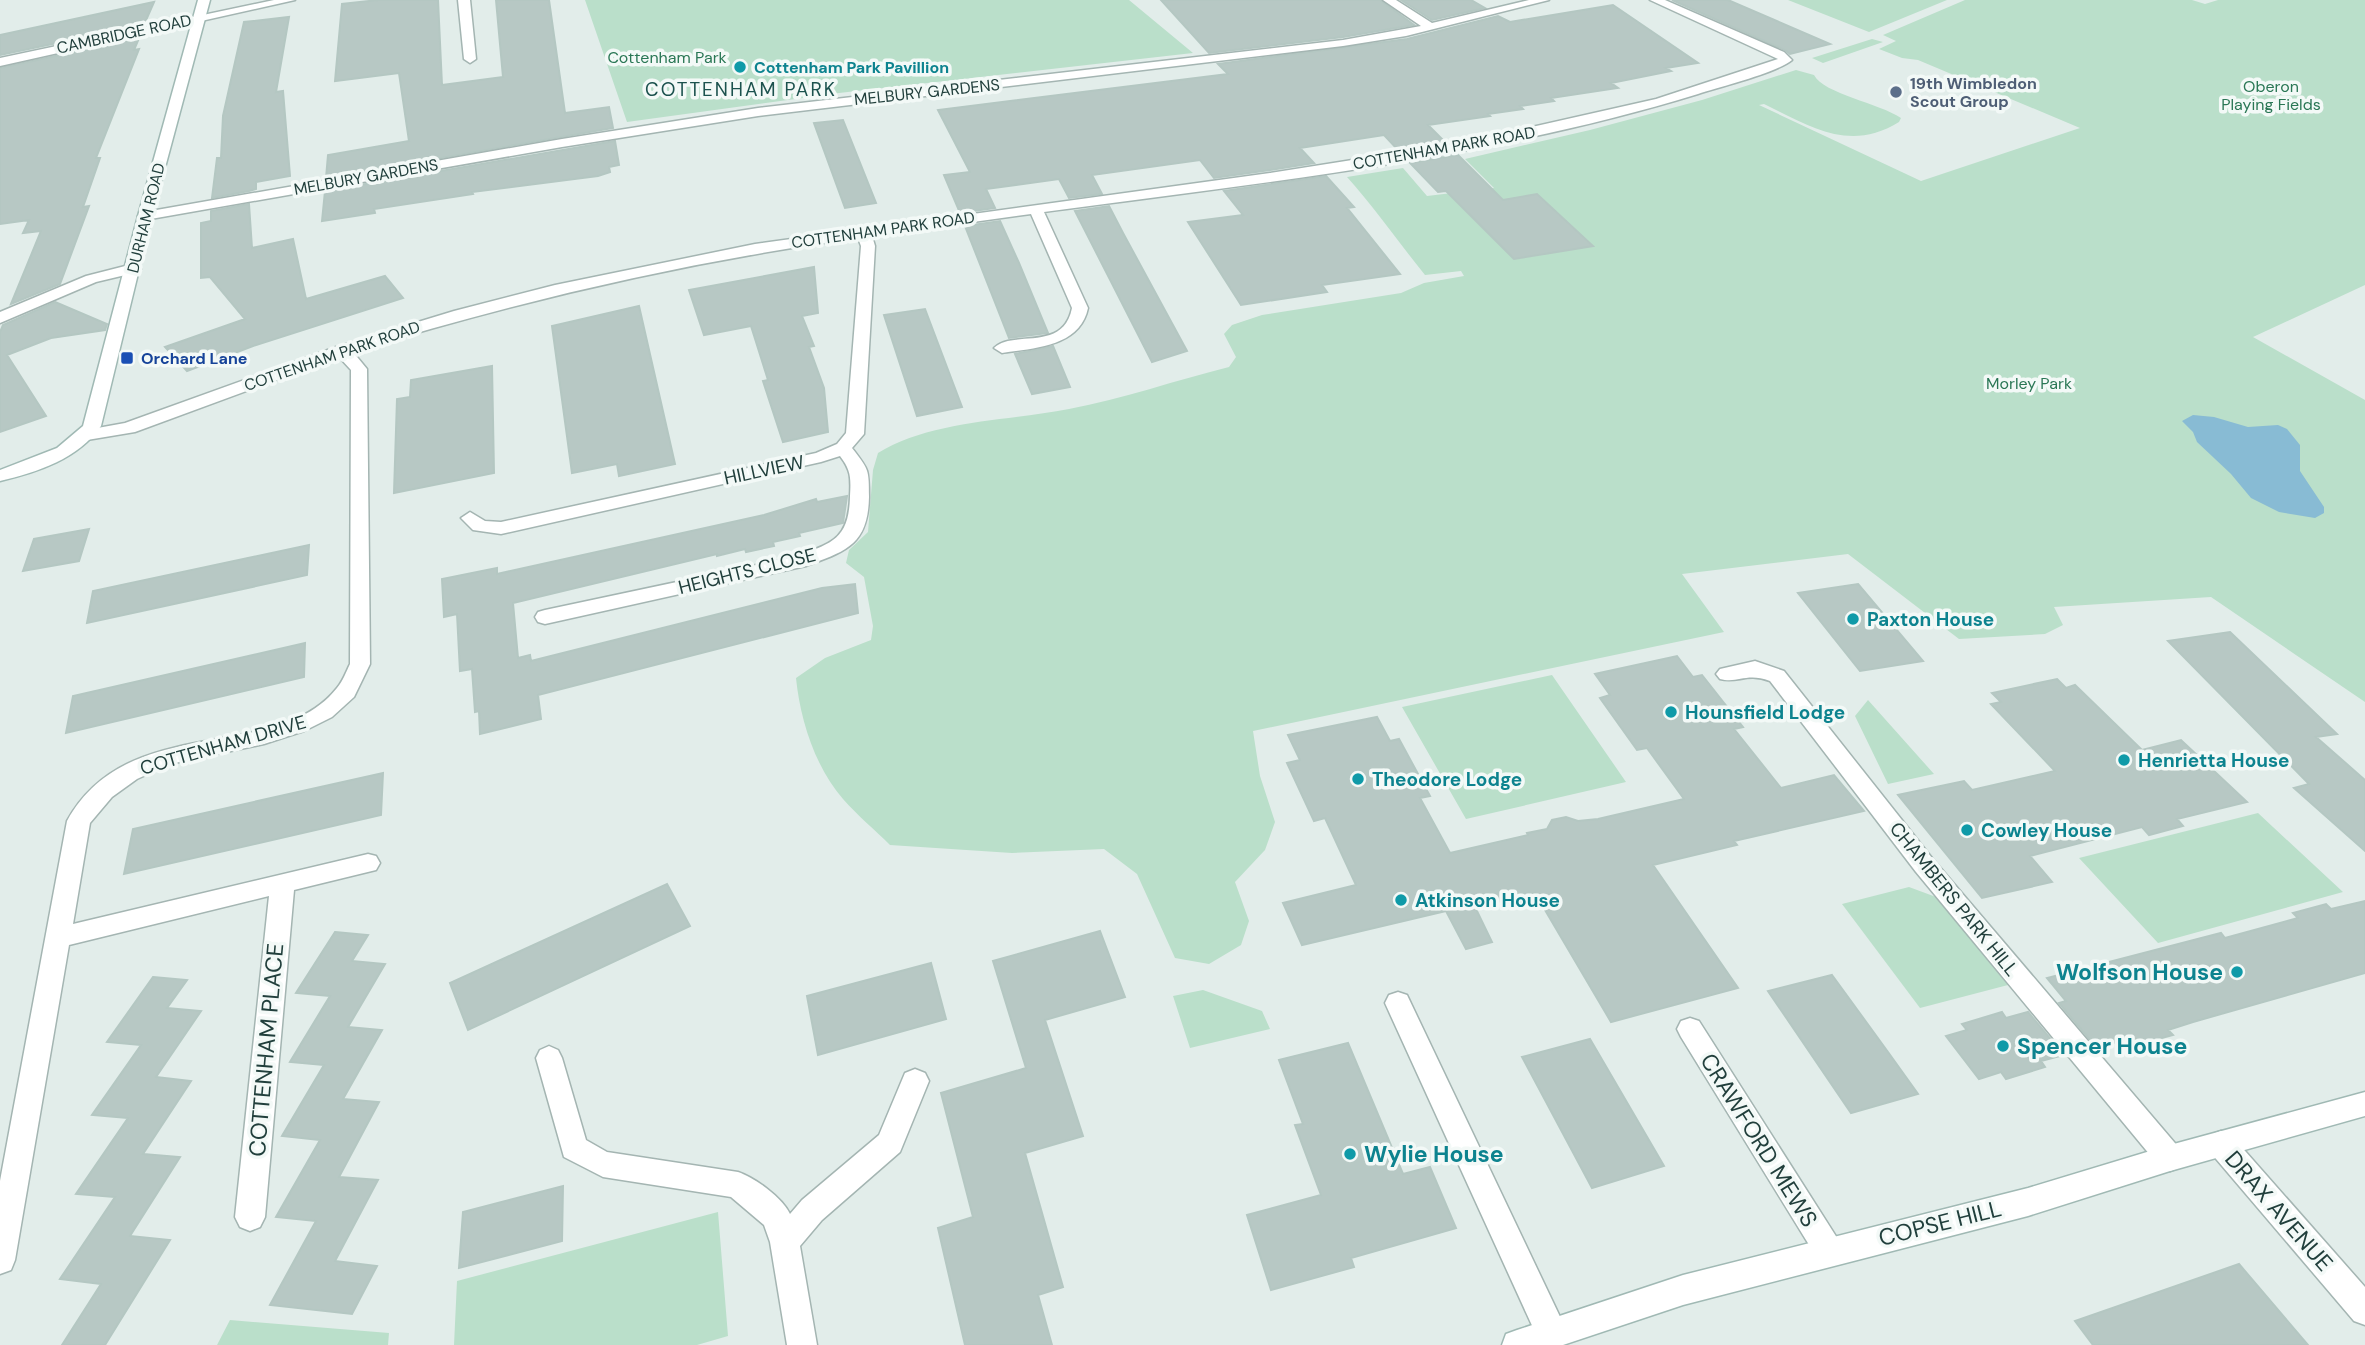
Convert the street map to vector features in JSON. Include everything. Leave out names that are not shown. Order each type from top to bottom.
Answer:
[{"type":"street","name":"DURHAM ROAD","points":[[87,435],[97,410],[145,215],[204,0]]},
{"type":"street","name":"CAMBRIDGE ROAD","points":[[0,62],[289,0]]},
{"type":"street","points":[[464,0],[470,59]]},
{"type":"street","points":[[1389,0],[1430,27]]},
{"type":"street","name":"MELBURY GARDENS","points":[[145,215],[647,129],[848,101],[1317,47],[1430,27],[1543,0]]},
{"type":"street","name":"COTTENHAM PARK ROAD","points":[[0,476],[51,457],[87,435],[129,428],[342,350],[460,314],[555,290],[755,248],[1332,168],[1527,133],[1668,97],[1776,64],[1786,58],[1656,0]]},
{"type":"street","points":[[1002,348],[1050,339],[1074,326],[1080,317],[1080,308],[1035,208]]},
{"type":"street","points":[[843,448],[855,434],[868,246],[864,232]]},
{"type":"street","points":[[0,318],[91,279],[133,269]]},
{"type":"street","name":"COTTENHAM DRIVE","points":[[0,1260],[79,821],[91,803],[110,785],[139,768],[167,757],[293,728],[322,714],[356,681],[360,664],[359,369],[342,350]]},
{"type":"street","name":"HILLVIEW","points":[[470,518],[480,526],[501,528],[821,457],[843,448]]},
{"type":"street","name":"HEIGHTS CLOSE","points":[[545,617],[799,562],[828,551],[850,536],[859,519],[860,470],[843,448]]},
{"type":"street","name":"CHAMBERS PARK HILL","points":[[1727,674],[1755,668],[1777,676],[1924,865],[2170,1158]]},
{"type":"street","points":[[59,937],[368,863]]},
{"type":"street","name":"COTTENHAM PLACE","points":[[250,1217],[282,884]]},
{"type":"street","points":[[1398,1003],[1551,1332]]},
{"type":"street","name":"CRAWFORD MEWS","points":[[1690,1029],[1829,1251]]},
{"type":"street","points":[[549,1058],[574,1148],[603,1164],[738,1185],[776,1216],[785,1242],[802,1345]]},
{"type":"street","points":[[785,1242],[812,1210],[890,1143],[915,1081]]},
{"type":"street","name":"COPSE HILL","points":[[1517,1345],[1683,1290],[2028,1202],[2170,1158],[2365,1104]]},
{"type":"street","name":"DRAX AVENUE","points":[[2221,1144],[2365,1310]]},
{"type":"green space","name":"Cottenham Park","points":[[585,0],[1129,0],[1193,53],[839,93],[627,122]]},
{"type":"green space","points":[[1788,0],[1947,0],[1869,32]]},
{"type":"green space","points":[[1965,0],[2192,0],[2205,4],[2218,0],[2365,0],[2365,285],[2253,337],[2365,400],[2365,702],[2211,597],[2054,607],[2063,625],[2045,634],[1959,639],[1848,554],[1682,574],[1724,632],[1253,731],[1260,776],[1275,822],[1265,850],[1235,882],[1249,921],[1241,945],[1209,964],[1175,958],[1137,874],[1104,849],[1012,853],[890,845],[848,805],[833,786],[810,742],[796,678],[825,658],[871,640],[873,626],[864,577],[846,563],[849,550],[868,532],[873,470],[878,453],[899,442],[946,428],[1089,405],[1229,367],[1236,357],[1224,334],[1232,325],[1262,315],[1401,293],[1424,283],[1464,276],[1461,271],[1425,275],[1347,177],[1403,168],[1427,196],[1494,188],[1465,159],[1702,100],[1796,70],[1814,75],[1829,88],[1901,118],[1899,122],[1881,131],[1846,136],[1814,128],[1764,104],[1759,105],[1921,181],[2080,128],[1918,60],[1902,58],[1879,49],[1896,41],[1883,35]]},
{"type":"green space","points":[[1872,39],[1883,42],[1823,63],[1812,58]]},
{"type":"green space","points":[[1552,675],[1626,782],[1466,819],[1402,707]]},
{"type":"green space","points":[[1868,700],[1934,774],[1888,784],[1855,716]]},
{"type":"green space","points":[[2258,813],[2343,892],[2158,943],[2079,858]]},
{"type":"green space","points":[[1909,887],[1936,897],[2008,985],[1920,1008],[1842,904]]},
{"type":"green space","points":[[1203,990],[1262,1011],[1270,1029],[1190,1048],[1173,996]]},
{"type":"green space","points":[[718,1212],[728,1336],[697,1345],[454,1345],[457,1281]]},
{"type":"green space","points":[[230,1320],[389,1333],[388,1345],[217,1345]]},
{"type":"water","points":[[2193,415],[2214,417],[2248,427],[2278,425],[2287,429],[2300,445],[2300,471],[2324,507],[2324,513],[2315,518],[2279,512],[2251,498],[2231,474],[2197,442],[2193,432],[2182,421]]},
{"type":"building","points":[[378,0],[438,0],[442,85],[503,77],[496,0],[549,0],[565,113],[609,107],[613,128],[326,178],[328,155],[409,141],[399,73],[335,81],[342,4]]},
{"type":"building","points":[[1161,0],[1380,0],[1414,25],[1343,37],[1209,53]]},
{"type":"building","points":[[1401,0],[1471,0],[1485,8],[1432,20]]},
{"type":"building","points":[[1672,0],[1728,0],[1830,44],[1790,54]]},
{"type":"building","points":[[154,2],[144,25],[0,55],[0,35]]},
{"type":"building","points":[[1613,5],[1698,63],[1666,68],[1671,71],[1611,83],[1618,88],[1551,98],[1554,101],[1520,106],[1523,109],[1488,114],[1490,116],[1428,125],[1446,143],[1398,150],[1384,135],[1300,148],[1314,163],[1270,170],[1214,178],[1200,160],[1092,175],[1102,194],[1069,198],[1059,179],[986,189],[995,208],[960,213],[944,175],[970,172],[938,110],[1228,74],[1218,64],[1407,39],[1498,16],[1510,22]]},
{"type":"building","points":[[289,17],[276,92],[283,91],[290,176],[256,182],[256,189],[212,198],[217,158],[221,158],[223,116],[244,22]]},
{"type":"building","points":[[139,38],[134,50],[139,49],[96,158],[100,158],[83,207],[89,206],[60,284],[11,304],[41,231],[23,233],[29,220],[0,224],[0,68]]},
{"type":"building","points":[[843,120],[876,203],[845,208],[814,123]]},
{"type":"building","points":[[615,141],[619,165],[609,167],[610,172],[598,176],[472,192],[473,194],[374,209],[375,213],[322,221],[325,191]]},
{"type":"building","points":[[1458,155],[1503,200],[1537,194],[1593,246],[1514,259],[1446,191],[1438,192],[1410,163]]},
{"type":"building","points":[[1326,176],[1354,207],[1347,208],[1400,274],[1322,285],[1327,292],[1241,305],[1188,222],[1243,215],[1224,191]]},
{"type":"building","points":[[249,204],[252,248],[293,239],[306,299],[385,276],[403,298],[253,346],[187,371],[165,347],[245,319],[210,277],[201,278],[201,223],[211,221],[211,211]]},
{"type":"building","points":[[1109,206],[1187,351],[1152,362],[1075,211]]},
{"type":"building","points":[[1000,221],[1048,333],[1009,338],[965,226]]},
{"type":"building","points":[[814,267],[818,313],[802,316],[814,346],[809,347],[824,388],[828,432],[783,442],[763,381],[768,380],[751,326],[704,335],[689,290]]},
{"type":"building","points":[[55,302],[107,324],[105,330],[51,338],[7,355],[46,416],[0,432],[0,332],[3,325]]},
{"type":"building","points":[[639,306],[675,464],[619,476],[617,464],[572,473],[552,326]]},
{"type":"building","points":[[925,309],[962,407],[917,416],[884,315]]},
{"type":"building","points":[[1053,346],[1070,387],[1032,394],[1015,354]]},
{"type":"building","points":[[492,366],[494,473],[394,493],[397,399],[410,397],[411,380]]},
{"type":"building","points":[[847,496],[843,523],[799,533],[800,536],[773,542],[774,546],[717,554],[513,603],[518,658],[530,655],[531,661],[822,588],[855,584],[858,613],[538,695],[541,719],[480,734],[479,711],[475,712],[472,669],[460,671],[457,614],[444,617],[442,579],[497,568],[497,574],[764,515],[816,499],[817,502]]},
{"type":"building","points":[[89,529],[79,561],[23,571],[34,539]]},
{"type":"building","points":[[309,545],[307,575],[87,623],[93,591]]},
{"type":"building","name":"Paxton House","points":[[1858,584],[1923,661],[1860,671],[1798,593]]},
{"type":"building","points":[[2230,632],[2337,734],[2316,737],[2365,780],[2365,851],[2294,788],[2309,784],[2168,641]]},
{"type":"building","points":[[305,643],[304,677],[66,733],[73,696]]},
{"type":"building","name":"Atkinson House","points":[[1677,656],[1693,677],[1702,675],[1743,727],[1734,729],[1781,788],[1834,775],[1864,811],[1734,841],[1737,845],[1653,865],[1738,988],[1611,1022],[1535,893],[1475,907],[1492,942],[1466,949],[1446,911],[1302,945],[1283,903],[1356,885],[1325,818],[1314,821],[1287,763],[1300,760],[1288,735],[1377,717],[1390,741],[1399,739],[1430,796],[1420,798],[1450,853],[1547,829],[1552,820],[1566,817],[1578,821],[1598,819],[1684,799],[1647,748],[1637,750],[1600,698],[1610,695],[1595,674]]},
{"type":"building","name":"Henrietta House","points":[[2057,679],[2066,688],[2075,685],[2142,750],[2181,740],[2247,802],[2177,819],[2183,826],[2149,835],[2142,827],[2030,856],[2052,882],[1982,898],[1898,795],[1964,781],[1972,790],[2055,771],[1991,704],[2001,702],[1992,693]]},
{"type":"building","points":[[383,773],[381,815],[124,874],[133,829]]},
{"type":"building","points":[[667,884],[690,926],[468,1030],[450,983]]},
{"type":"building","points":[[2365,901],[2365,973],[2193,1022],[2168,1030],[2173,1035],[2136,1045],[2130,1039],[2096,1047],[2059,1003],[2066,1001],[2047,978],[2221,933],[2225,938],[2298,918],[2293,913],[2326,904],[2331,909]]},
{"type":"building","points":[[1100,931],[1125,997],[1045,1020],[1083,1136],[1025,1153],[1063,1287],[1038,1295],[1052,1345],[965,1345],[938,1228],[973,1217],[941,1093],[1026,1068],[993,961]]},
{"type":"building","points":[[335,932],[368,935],[352,961],[385,964],[348,1027],[382,1030],[343,1099],[379,1102],[339,1177],[378,1180],[335,1261],[377,1266],[352,1314],[270,1305],[316,1221],[276,1217],[320,1140],[282,1136],[324,1065],[290,1062],[330,996],[296,993]]},
{"type":"building","points":[[931,963],[946,1019],[818,1055],[807,996]]},
{"type":"building","points":[[1832,975],[1918,1094],[1851,1113],[1768,991]]},
{"type":"building","points":[[153,977],[187,980],[167,1008],[201,1011],[156,1077],[191,1081],[143,1154],[180,1157],[130,1236],[170,1240],[105,1345],[62,1345],[101,1284],[60,1279],[115,1197],[76,1194],[128,1118],[92,1115],[141,1045],[107,1042]]},
{"type":"building","name":"Spencer House","points":[[2002,1012],[2006,1018],[2028,1012],[2064,1055],[2041,1061],[2045,1067],[2006,1079],[2001,1072],[1979,1079],[1946,1036],[1967,1030],[1962,1024]]},
{"type":"building","points":[[1590,1039],[1664,1166],[1592,1188],[1522,1057]]},
{"type":"building","name":"Wylie House","points":[[1348,1043],[1403,1174],[1430,1167],[1456,1228],[1351,1258],[1354,1267],[1271,1290],[1247,1215],[1321,1195],[1295,1125],[1303,1124],[1279,1060]]},
{"type":"building","points":[[563,1186],[562,1241],[459,1268],[463,1212]]},
{"type":"building","points":[[2239,1264],[2308,1345],[2093,1345],[2075,1321]]},
{"type":"place","name":"Cottenham Park Pavillion","points":[[740,67]]},
{"type":"place","name":"19th Wimbledon Scout Group","points":[[1896,92]]},
{"type":"place","name":"Orchard Lane","points":[[127,358]]},
{"type":"place","name":"Paxton House","points":[[1853,619]]},
{"type":"place","name":"Hounsfield Lodge","points":[[1671,712]]},
{"type":"place","name":"Henrietta House","points":[[2124,760]]},
{"type":"place","name":"Theodore Lodge","points":[[1358,779]]},
{"type":"place","name":"Cowley House","points":[[1967,830]]},
{"type":"place","name":"Atkinson House","points":[[1401,900]]},
{"type":"place","name":"Wolfson House","points":[[2237,972]]},
{"type":"place","name":"Spencer House","points":[[2003,1046]]},
{"type":"place","name":"Wylie House","points":[[1350,1154]]},
{"type":"district","name":"COTTENHAM PARK","points":[[741,89]]},
{"type":"park label","name":"Oberon Playing Fields","points":[[2271,95]]},
{"type":"park label","name":"Morley Park","points":[[2029,383]]}]
